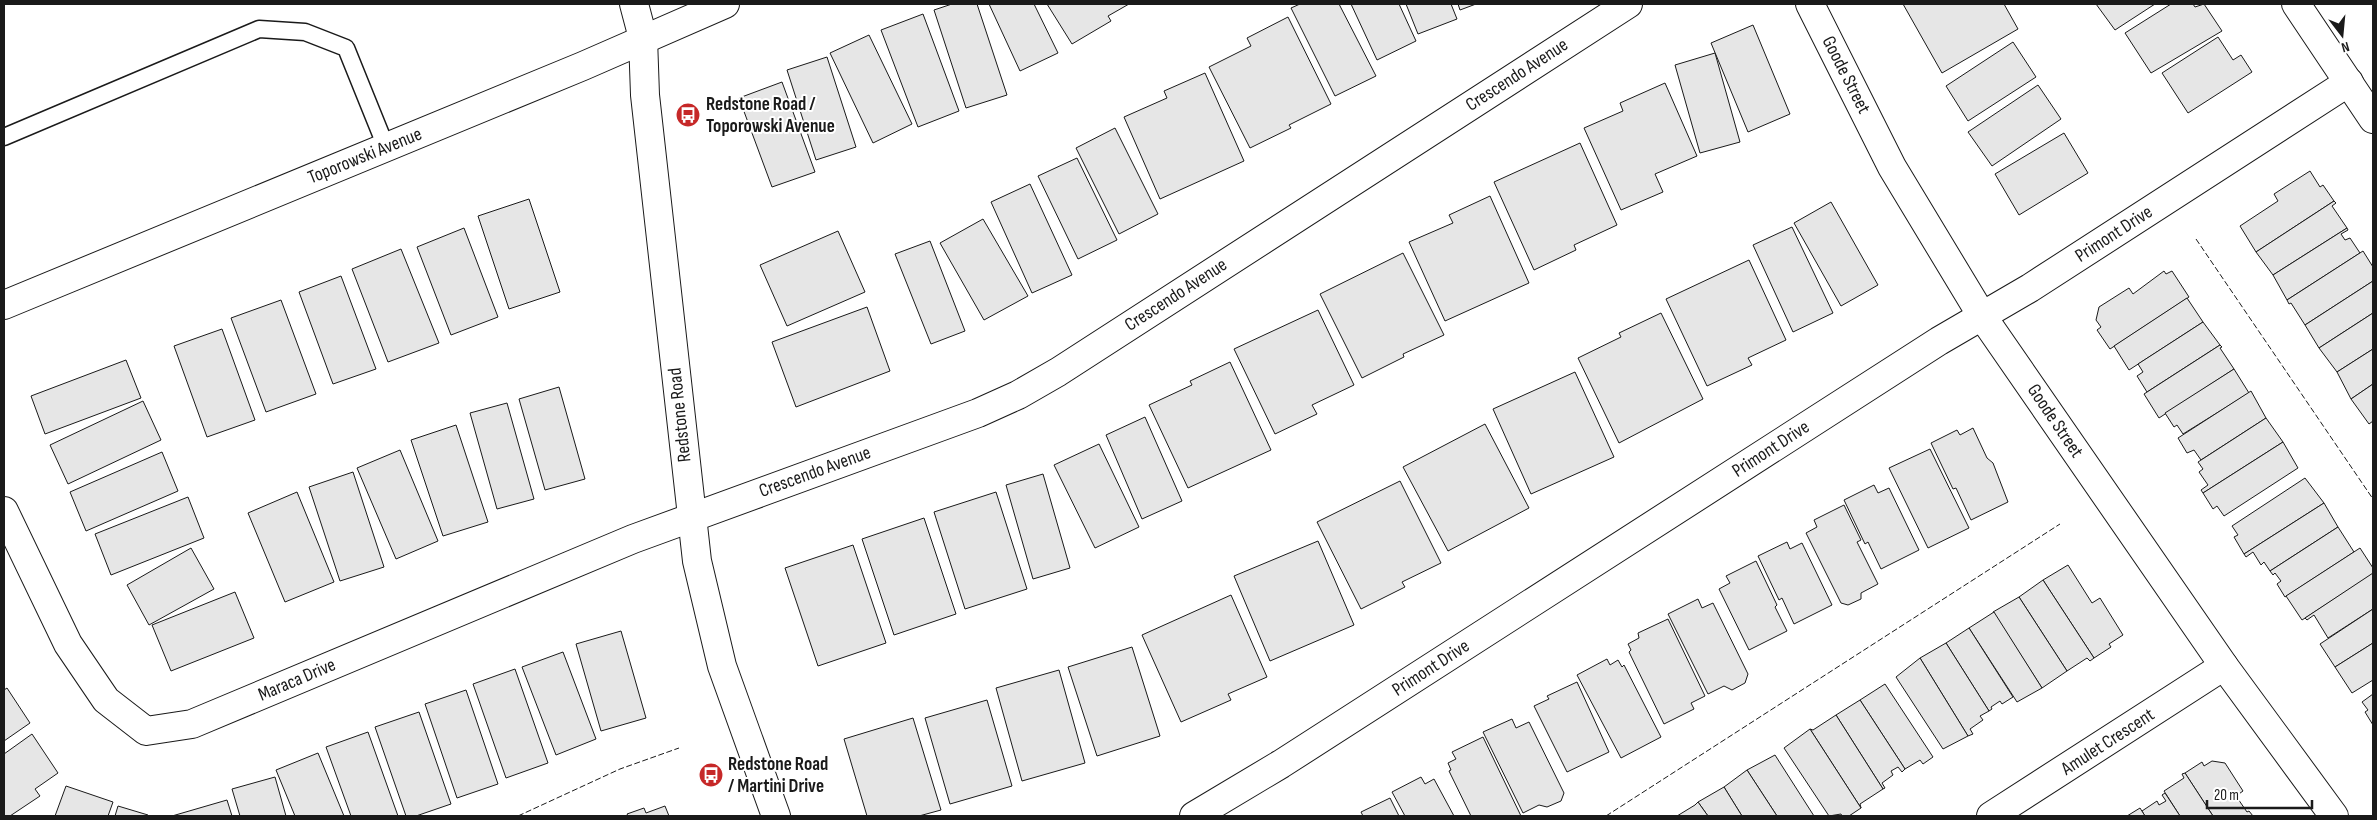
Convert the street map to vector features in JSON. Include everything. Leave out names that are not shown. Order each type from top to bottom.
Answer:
[{"type":"street","name":"Redstone Road","points":[[634,4],[643,38],[644,94],[690,517],[697,561],[722,666],[776,816]]},
{"type":"street","name":"Toporowski Avenue","points":[[4,305],[583,66],[643,38],[725,4]]},
{"type":"street","name":"Crescendo Avenue","points":[[690,517],[978,413],[1018,394],[1058,372],[1628,4]]},
{"type":"street","name":"Goode Street","points":[[1810,4],[1892,167],[1982,316],[2224,666],[2334,816]]},
{"type":"street","points":[[2296,4],[2373,119]]},
{"type":"street","name":"Primont Drive","points":[[1194,816],[1281,764],[1931,346],[2038,283],[2349,82]]},
{"type":"street","name":"Maraca Drive","points":[[4,511],[68,644],[106,700],[146,731],[192,724],[690,517]]},
{"type":"street","name":"Amulet Crescent","points":[[1991,816],[2224,666]]},
{"type":"lane","points":[[4,137],[259,29],[305,32],[346,48],[386,147]]},
{"type":"building","points":[[952,4],[977,4],[1007,95],[966,108],[934,10]]},
{"type":"building","points":[[989,4],[1034,4],[1058,53],[1020,71]]},
{"type":"building","points":[[1047,4],[1129,4],[1108,16],[1111,21],[1072,44]]},
{"type":"building","points":[[1300,4],[1339,4],[1376,76],[1335,96],[1291,8]]},
{"type":"building","points":[[1351,4],[1399,4],[1416,41],[1377,60]]},
{"type":"building","points":[[1406,4],[1451,4],[1457,19],[1418,34]]},
{"type":"building","points":[[1458,4],[1476,4],[1460,10]]},
{"type":"building","points":[[1903,4],[2004,4],[2018,29],[1942,73]]},
{"type":"building","points":[[2096,4],[2155,4],[2115,30]]},
{"type":"building","points":[[2171,4],[2193,4],[2195,7],[2204,4],[2222,31],[2151,73],[2125,33]]},
{"type":"building","points":[[923,14],[959,111],[918,127],[881,30]]},
{"type":"building","points":[[1288,17],[1331,104],[1289,125],[1291,128],[1250,148],[1209,67],[1251,46],[1247,38]]},
{"type":"building","points":[[1753,25],[1790,114],[1748,132],[1711,43]]},
{"type":"building","points":[[869,35],[912,124],[873,143],[830,53]]},
{"type":"building","points":[[2218,37],[2233,60],[2241,55],[2252,72],[2188,113],[2162,73]]},
{"type":"building","points":[[2013,42],[2036,77],[1968,121],[1946,86]]},
{"type":"building","points":[[1715,53],[1740,142],[1700,153],[1675,65]]},
{"type":"building","points":[[827,57],[856,147],[816,160],[787,70]]},
{"type":"building","points":[[1205,73],[1244,161],[1160,199],[1124,117],[1167,98],[1164,91]]},
{"type":"building","points":[[782,82],[815,172],[772,187],[739,98]]},
{"type":"building","points":[[1665,83],[1697,156],[1655,174],[1663,192],[1621,210],[1584,128],[1623,111],[1620,103]]},
{"type":"building","points":[[2038,85],[2061,119],[1992,166],[1968,132]]},
{"type":"building","points":[[1115,128],[1158,214],[1119,234],[1076,148]]},
{"type":"building","points":[[2064,133],[2088,173],[2019,215],[1995,174]]},
{"type":"building","points":[[1580,143],[1617,225],[1574,245],[1576,250],[1534,270],[1494,182]]},
{"type":"building","points":[[1077,158],[1117,240],[1078,259],[1038,176]]},
{"type":"building","points":[[2310,171],[2320,187],[2323,185],[2334,201],[2256,252],[2240,226],[2278,201],[2274,194]]},
{"type":"building","points":[[1030,184],[1072,275],[1032,293],[991,202]]},
{"type":"building","points":[[1490,196],[1529,283],[1445,321],[1409,242],[1453,223],[1449,215]]},
{"type":"building","points":[[529,199],[560,292],[509,309],[478,216]]},
{"type":"building","points":[[2334,201],[2336,203],[2332,206],[2347,228],[2273,275],[2256,252]]},
{"type":"building","points":[[1831,202],[1878,285],[1841,306],[1794,223]]},
{"type":"building","points":[[983,219],[1028,296],[984,320],[940,243]]},
{"type":"building","points":[[1792,227],[1833,313],[1793,332],[1753,245]]},
{"type":"building","points":[[464,228],[498,317],[451,335],[417,247]]},
{"type":"building","points":[[2347,228],[2348,230],[2341,234],[2345,240],[2350,238],[2360,253],[2287,300],[2273,275]]},
{"type":"building","points":[[838,231],[865,292],[787,326],[760,265]]},
{"type":"building","points":[[930,241],[965,331],[931,344],[895,254]]},
{"type":"building","points":[[401,249],[439,343],[388,362],[352,269]]},
{"type":"building","points":[[2363,251],[2373,267],[2373,281],[2305,325],[2287,300]]},
{"type":"building","points":[[1403,253],[1444,335],[1403,354],[1404,357],[1362,378],[1320,294]]},
{"type":"building","points":[[1749,260],[1786,340],[1748,358],[1752,365],[1707,386],[1666,299]]},
{"type":"building","points":[[2164,271],[2166,274],[2172,271],[2189,297],[2110,349],[2097,330],[2101,327],[2096,320],[2099,307],[2129,288],[2133,294]]},
{"type":"building","points":[[341,276],[376,369],[333,384],[299,292]]},
{"type":"building","points":[[2373,281],[2373,313],[2319,348],[2305,325]]},
{"type":"building","points":[[2187,298],[2203,322],[2129,370],[2114,346]]},
{"type":"building","points":[[281,300],[316,394],[266,412],[231,318]]},
{"type":"building","points":[[867,307],[890,371],[796,407],[772,342]]},
{"type":"building","points":[[1318,310],[1354,385],[1312,405],[1317,414],[1275,434],[1234,349]]},
{"type":"building","points":[[1661,313],[1703,399],[1619,443],[1578,358],[1621,337],[1619,333]]},
{"type":"building","points":[[2373,313],[2373,349],[2337,372],[2319,348]]},
{"type":"building","points":[[2203,322],[2220,345],[2147,392],[2137,376],[2143,372],[2138,364]]},
{"type":"building","points":[[222,329],[255,420],[207,437],[174,346]]},
{"type":"building","points":[[2220,345],[2222,347],[2220,348],[2234,369],[2159,418],[2144,394]]},
{"type":"building","points":[[2373,349],[2373,384],[2351,399],[2337,372]]},
{"type":"building","points":[[126,360],[141,398],[45,434],[31,396]]},
{"type":"building","points":[[1230,362],[1271,450],[1188,488],[1149,405],[1192,385],[1190,381]]},
{"type":"building","points":[[2234,369],[2249,393],[2183,434],[2177,425],[2174,427],[2165,413]]},
{"type":"building","points":[[1575,372],[1614,457],[1531,494],[1493,409]]},
{"type":"building","points":[[2373,384],[2373,421],[2369,424],[2351,399]]},
{"type":"building","points":[[559,387],[585,479],[545,490],[519,399]]},
{"type":"building","points":[[2251,391],[2266,418],[2201,460],[2194,450],[2187,453],[2178,438]]},
{"type":"building","points":[[143,401],[161,440],[68,484],[50,445]]},
{"type":"building","points":[[507,403],[534,499],[497,509],[470,413]]},
{"type":"building","points":[[1145,417],[1182,501],[1142,519],[1106,435]]},
{"type":"building","points":[[2266,418],[2283,442],[2203,493],[2201,490],[2208,485],[2199,472],[2203,469],[2198,462]]},
{"type":"building","points":[[1485,424],[1529,508],[1448,551],[1403,467]]},
{"type":"building","points":[[456,425],[488,522],[443,536],[411,440]]},
{"type":"building","points":[[1973,428],[1987,458],[1993,463],[2008,502],[1971,520],[1956,488],[1953,489],[1931,443],[1957,430],[1960,435]]},
{"type":"building","points":[[2283,442],[2298,468],[2224,516],[2217,506],[2213,509],[2203,493]]},
{"type":"building","points":[[1099,444],[1139,527],[1095,548],[1054,465]]},
{"type":"building","points":[[1930,449],[1969,528],[1928,548],[1889,468]]},
{"type":"building","points":[[400,450],[438,541],[396,559],[357,468]]},
{"type":"building","points":[[162,452],[178,491],[86,531],[70,492]]},
{"type":"building","points":[[353,472],[384,567],[340,581],[309,487]]},
{"type":"building","points":[[1043,474],[1070,568],[1033,579],[1006,485]]},
{"type":"building","points":[[2305,478],[2324,503],[2244,554],[2234,537],[2238,535],[2232,526]]},
{"type":"building","points":[[1400,481],[1441,563],[1402,582],[1405,587],[1361,609],[1317,522]]},
{"type":"building","points":[[1874,485],[1878,493],[1889,488],[1919,550],[1881,569],[1868,542],[1865,544],[1844,500]]},
{"type":"building","points":[[297,492],[334,582],[285,602],[248,513]]},
{"type":"building","points":[[996,492],[1027,589],[965,609],[934,512]]},
{"type":"building","points":[[188,497],[204,538],[111,575],[95,534]]},
{"type":"building","points":[[2324,503],[2338,527],[2270,571],[2264,562],[2261,565],[2253,552],[2246,557],[2244,554]]},
{"type":"building","points":[[1844,505],[1861,540],[1857,542],[1878,584],[1861,593],[1861,599],[1848,605],[1841,603],[1806,533],[1817,527],[1814,520]]},
{"type":"building","points":[[924,518],[956,614],[894,635],[862,539]]},
{"type":"building","points":[[2338,527],[2354,552],[2285,597],[2277,584],[2281,581],[2275,573],[2273,575],[2270,571]]},
{"type":"building","points":[[1318,541],[1354,625],[1270,661],[1234,576]]},
{"type":"building","points":[[1787,542],[1790,549],[1802,543],[1832,605],[1794,624],[1782,598],[1779,600],[1758,556]]},
{"type":"building","points":[[853,545],[886,643],[818,666],[785,568]]},
{"type":"building","points":[[191,548],[214,589],[149,625],[127,585]]},
{"type":"building","points":[[2360,548],[2373,568],[2373,574],[2302,620],[2286,596]]},
{"type":"building","points":[[1756,561],[1787,631],[1749,650],[1719,589],[1730,583],[1726,576]]},
{"type":"building","points":[[2068,565],[2092,603],[2100,598],[2123,635],[2109,644],[2111,647],[2094,658],[2043,580]]},
{"type":"building","points":[[2373,573],[2373,609],[2328,638],[2314,615],[2307,620],[2305,618]]},
{"type":"building","points":[[2043,580],[2094,658],[2090,661],[2087,658],[2067,671],[2019,597]]},
{"type":"building","points":[[235,592],[254,638],[171,671],[152,625]]},
{"type":"building","points":[[1231,595],[1267,677],[1228,694],[1231,700],[1181,722],[1142,635]]},
{"type":"building","points":[[2019,597],[2067,671],[2042,688],[1993,612]]},
{"type":"building","points":[[1698,599],[1702,608],[1713,603],[1748,674],[1745,683],[1732,690],[1724,686],[1708,694],[1668,614]]},
{"type":"building","points":[[2373,609],[2373,643],[2335,667],[2320,644]]},
{"type":"building","points":[[1994,612],[2042,688],[2017,702],[1969,628]]},
{"type":"building","points":[[1668,619],[1705,696],[1691,703],[1694,709],[1664,724],[1629,652],[1631,650],[1628,644],[1639,638],[1638,633]]},
{"type":"building","points":[[1969,628],[2013,697],[2002,704],[2000,701],[1991,707],[1992,709],[1989,711],[1946,643]]},
{"type":"building","points":[[621,631],[646,718],[601,731],[576,644]]},
{"type":"building","points":[[1946,643],[1989,711],[1980,716],[1983,720],[1970,729],[1973,734],[1968,736],[1920,658]]},
{"type":"building","points":[[2373,643],[2373,680],[2352,693],[2335,667]]},
{"type":"building","points":[[1132,647],[1160,736],[1097,756],[1068,667]]},
{"type":"building","points":[[563,652],[596,739],[556,755],[522,667]]},
{"type":"building","points":[[1920,658],[1968,736],[1943,749],[1896,677]]},
{"type":"building","points":[[1607,659],[1610,665],[1618,660],[1622,667],[1624,665],[1661,737],[1621,758],[1577,675]]},
{"type":"building","points":[[515,669],[548,763],[506,778],[473,684]]},
{"type":"building","points":[[1059,670],[1085,763],[1022,781],[996,688]]},
{"type":"building","points":[[1577,682],[1609,752],[1567,772],[1534,706],[1549,699],[1547,696]]},
{"type":"building","points":[[1885,684],[1933,757],[1923,764],[1920,760],[1905,769],[1860,700]]},
{"type":"building","points":[[7,688],[30,723],[4,741],[4,690]]},
{"type":"building","points":[[466,690],[498,784],[457,798],[425,704]]},
{"type":"building","points":[[2373,694],[2373,725],[2365,712],[2368,710],[2362,702]]},
{"type":"building","points":[[987,700],[1012,786],[950,804],[925,718]]},
{"type":"building","points":[[1860,700],[1905,769],[1902,772],[1898,767],[1891,771],[1893,775],[1882,783],[1885,788],[1883,789],[1836,715]]},
{"type":"building","points":[[419,712],[451,804],[416,816],[406,816],[375,727]]},
{"type":"building","points":[[1836,715],[1883,789],[1860,804],[1861,808],[1810,729],[1813,730]]},
{"type":"building","points":[[913,718],[941,810],[919,816],[867,816],[844,739]]},
{"type":"building","points":[[1512,719],[1516,728],[1529,722],[1564,793],[1561,801],[1547,807],[1539,805],[1523,813],[1483,732]]},
{"type":"building","points":[[1810,729],[1861,808],[1849,816],[1842,816],[1841,814],[1829,816],[1784,748]]},
{"type":"building","points":[[368,732],[398,816],[351,816],[326,747]]},
{"type":"building","points":[[32,734],[58,773],[35,789],[40,796],[10,816],[4,816],[4,754]]},
{"type":"building","points":[[1483,737],[1521,816],[1471,816],[1449,771],[1451,770],[1448,763],[1456,759],[1452,752]]},
{"type":"building","points":[[318,753],[344,816],[295,816],[276,770]]},
{"type":"building","points":[[1775,755],[1814,816],[1777,816],[1747,770]]},
{"type":"building","points":[[2212,761],[2225,763],[2243,791],[2236,796],[2247,812],[2249,811],[2253,816],[2213,816],[2185,773],[2202,762],[2204,766]]},
{"type":"building","points":[[1747,770],[1777,816],[1742,816],[1724,787]]},
{"type":"building","points":[[2185,773],[2213,816],[2180,816],[2164,791],[2184,778],[2182,774]]},
{"type":"building","points":[[275,777],[286,816],[240,816],[232,789]]},
{"type":"building","points":[[1421,777],[1425,784],[1434,779],[1454,816],[1405,816],[1392,792]]},
{"type":"building","points":[[66,786],[113,802],[108,816],[55,816]]},
{"type":"building","points":[[1724,787],[1742,816],[1708,816],[1698,802]]},
{"type":"building","points":[[2165,793],[2180,816],[2145,816],[2142,811],[2157,801],[2159,805],[2166,801],[2162,795]]},
{"type":"building","points":[[1390,798],[1399,816],[1363,816],[1361,812]]},
{"type":"building","points":[[227,800],[232,816],[172,816]]},
{"type":"building","points":[[1698,802],[1708,816],[1677,816],[1695,805]]},
{"type":"building","points":[[118,806],[148,815],[148,816],[115,816]]},
{"type":"building","points":[[665,806],[669,816],[628,816],[627,814],[644,808],[646,813]]},
{"type":"building","points":[[2140,808],[2145,816],[2127,816]]},
{"type":"fence","points":[[2196,239],[2373,499]]},
{"type":"fence","points":[[1606,816],[2060,524]]},
{"type":"fence","points":[[518,816],[620,769],[679,748]]},
{"type":"place","name":"Redstone Road / Toporowski Avenue","points":[[688,115]]},
{"type":"place","name":"Redstone Road / Martini Drive","points":[[711,775]]}]
